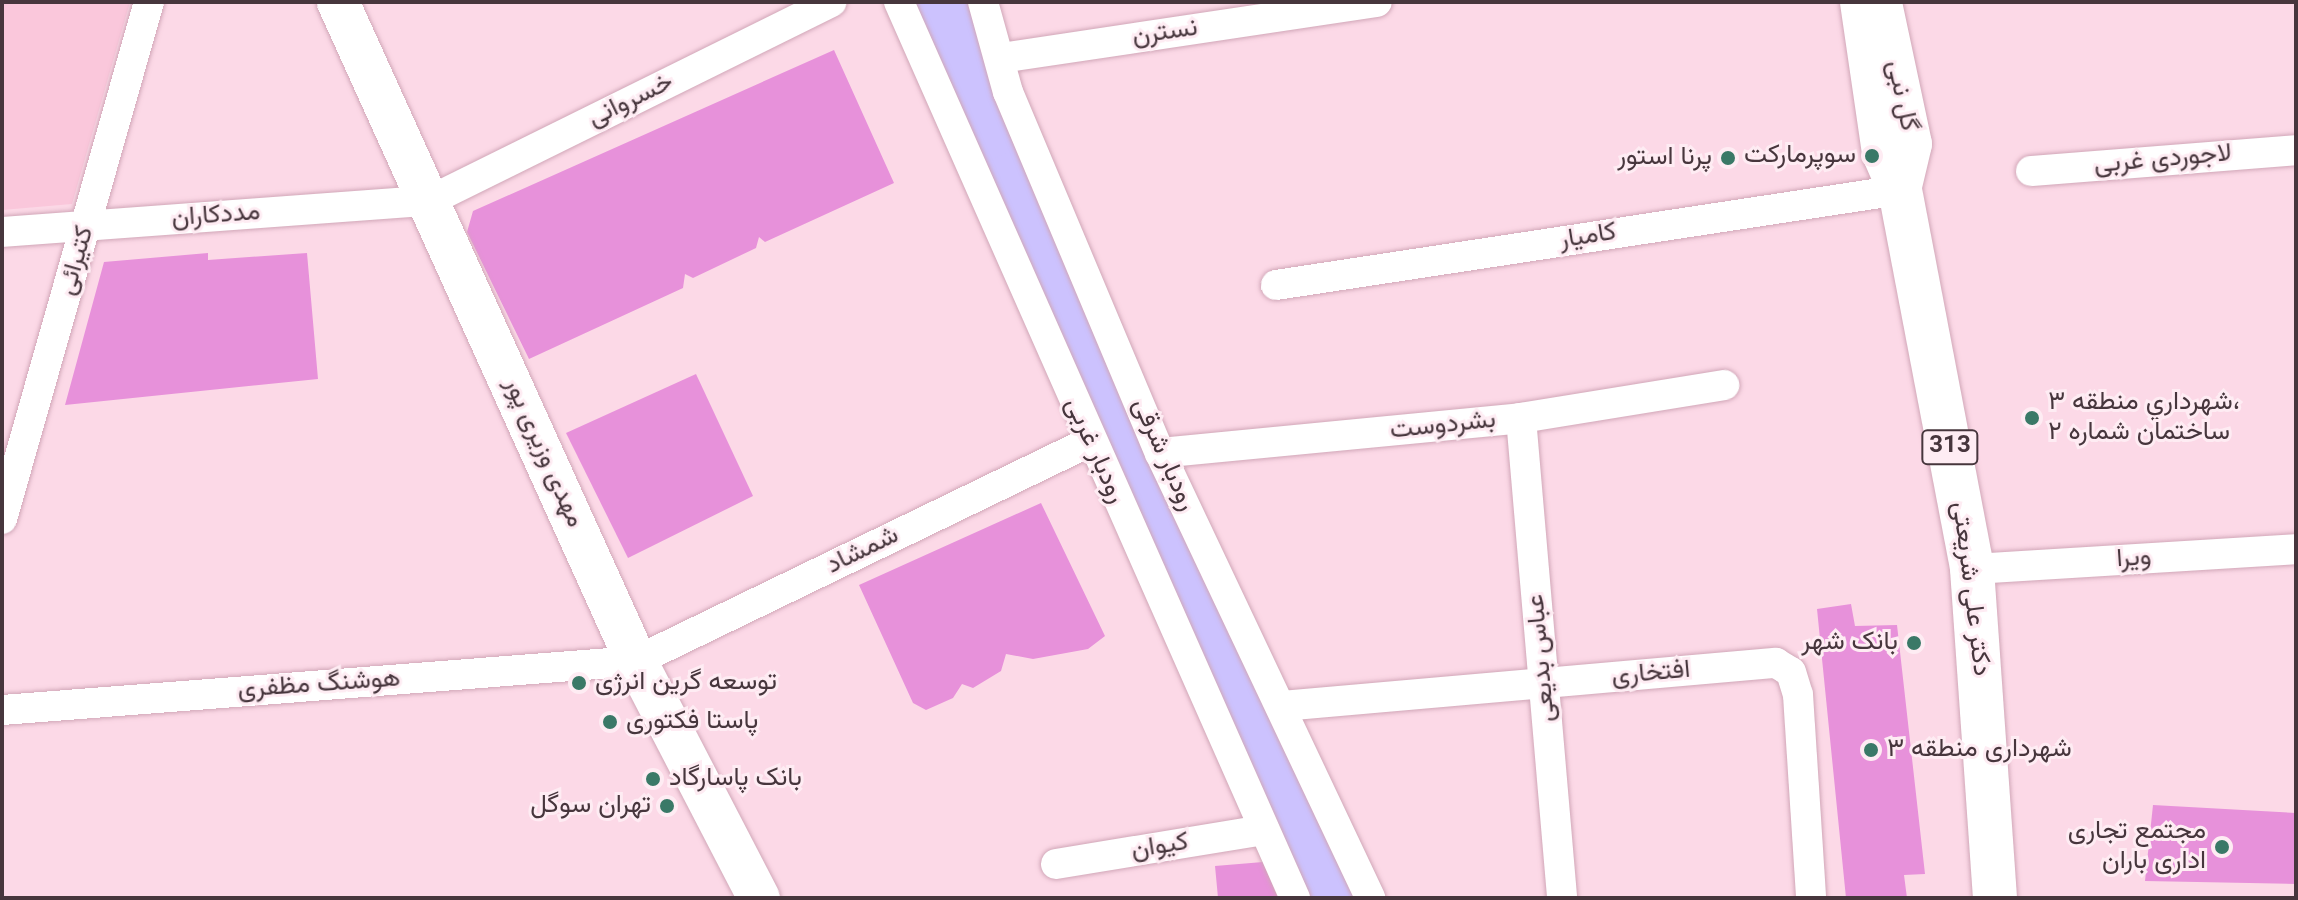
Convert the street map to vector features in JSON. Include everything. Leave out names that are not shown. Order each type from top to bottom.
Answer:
[{"type":"main road","name":"مهدی وزیری پور","points":[[338,2],[636,661],[759,898]]},
{"type":"main road","name":"دکتر علی شریعتی","points":[[1862,2],[1884,153],[1900,190],[1972,569],[1995,898]]},
{"type":"main road","name":"گل نبی","points":[[1880,2],[1911,144],[1900,190]]},
{"type":"street","name":"کتیرائی","points":[[2,519],[149,2]]},
{"type":"street","name":"خسروانی","points":[[429,201],[832,2]]},
{"type":"street","name":"رودبار غربی","points":[[899,2],[1089,442],[1295,898]]},
{"type":"street","name":"رودبار شرقی","points":[[983,2],[1008,92],[1160,453],[1370,898]]},
{"type":"street","name":"نسترن","points":[[1001,58],[1377,2]]},
{"type":"street","name":"لاجوردی غربی","points":[[2031,171],[2296,150]]},
{"type":"street","name":"کامیار","points":[[1276,285],[1900,190]]},
{"type":"street","name":"مددکاران","points":[[2,232],[429,201]]},
{"type":"street","name":"بشردوست","points":[[1160,453],[1521,418],[1724,385]]},
{"type":"street","name":"عباس بدیعی","points":[[1521,418],[1562,898]]},
{"type":"street","name":"شمشاد","points":[[636,661],[1089,442]]},
{"type":"street","name":"ویرا","points":[[1972,569],[2296,549]]},
{"type":"street","name":"هوشنگ مظفری","points":[[2,710],[636,661]]},
{"type":"street","name":"افتخاری","points":[[1282,706],[1776,663],[1791,672],[1811,898]]},
{"type":"street","name":"کیوان","points":[[1056,864],[1264,830]]},
{"type":"shaded area","points":[[2,2],[130,2],[72,204],[2,210]]},
{"type":"building","points":[[834,50],[894,183],[765,242],[759,237],[756,248],[693,278],[685,274],[683,288],[529,359],[467,232],[473,211]]},
{"type":"building","points":[[208,253],[208,260],[307,253],[318,379],[65,405],[104,262]]},
{"type":"building","points":[[696,374],[753,496],[628,558],[566,433]]},
{"type":"building","points":[[1041,503],[1105,636],[1088,649],[1033,659],[1006,654],[1001,671],[973,688],[962,684],[953,698],[926,710],[913,703],[859,585]]},
{"type":"building","name":"شهرداری منطقه ۳","points":[[1851,604],[1855,626],[1897,625],[1925,874],[1904,875],[1907,898],[1846,898],[1817,609]]},
{"type":"building","name":"مجتمع تجاری اداری باران","points":[[2153,805],[2296,813],[2296,884],[2145,881]]},
{"type":"building","points":[[1263,862],[1278,898],[1218,898],[1215,866]]},
{"type":"waterway","points":[[945,2],[1012,183],[1193,578],[1327,898]]},
{"type":"place","name":"سوپرمارکت","points":[[1872,156]]},
{"type":"place","name":"پرنا استور","points":[[1728,158]]},
{"type":"place","name":"شهرداري منطقه ٣، ساختمان شماره ٢","points":[[2032,418]]},
{"type":"place","name":"بانک شهر","points":[[1914,643]]},
{"type":"place","name":"توسعه گرین انرژی","points":[[579,683]]},
{"type":"place","name":"پاستا فکتورى","points":[[610,722]]},
{"type":"place","name":"شهرداری منطقه ۳","points":[[1871,750]]},
{"type":"place","name":"بانک پاسارگاد","points":[[653,779]]},
{"type":"place","name":"تهران سوگل","points":[[667,806]]},
{"type":"place","name":"مجتمع تجاری اداری باران","points":[[2222,847]]}]
